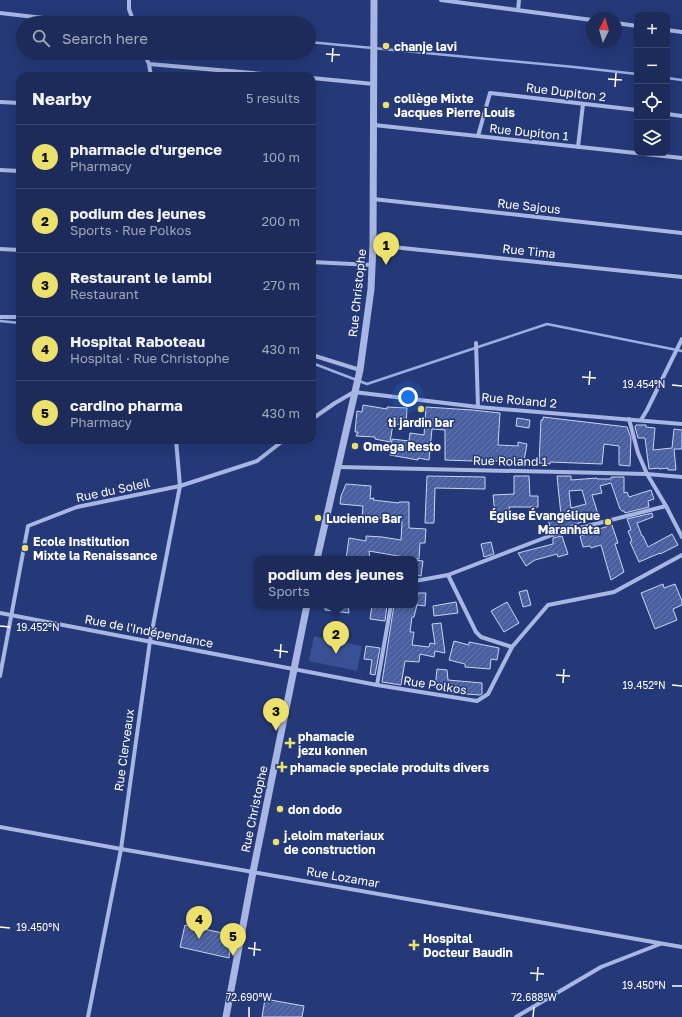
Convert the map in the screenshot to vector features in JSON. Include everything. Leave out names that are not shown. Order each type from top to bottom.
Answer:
[{"type":"street","points":[[129,0],[132,16]]},
{"type":"street","name":"Rue Christophe","points":[[317,556],[360,370],[371,289],[373,265],[374,0]]},
{"type":"street","points":[[441,0],[586,19]]},
{"type":"street","points":[[518,10],[519,0]]},
{"type":"street","points":[[0,13],[26,16]]},
{"type":"street","points":[[622,24],[634,26]]},
{"type":"street","points":[[670,30],[682,32]]},
{"type":"street","points":[[147,60],[150,72]]},
{"type":"street","points":[[148,64],[240,72]]},
{"type":"street","points":[[316,78],[374,84]]},
{"type":"street","name":"Rue Dupiton 2","points":[[478,136],[490,93],[634,110]]},
{"type":"street","points":[[0,102],[16,103]]},
{"type":"street","points":[[578,147],[583,104]]},
{"type":"street","points":[[670,114],[682,116]]},
{"type":"street","name":"Rue Dupiton 1","points":[[374,126],[682,158]]},
{"type":"street","points":[[0,170],[16,171]]},
{"type":"street","name":"Rue Sajous","points":[[373,199],[682,233]]},
{"type":"street","name":"Rue Tima","points":[[373,245],[682,277]]},
{"type":"street","points":[[0,249],[16,250]]},
{"type":"street","points":[[316,262],[373,265]]},
{"type":"street","points":[[0,317],[16,317]]},
{"type":"street","points":[[641,420],[679,349],[682,339]]},
{"type":"street","points":[[476,343],[478,407]]},
{"type":"street","points":[[316,356],[360,370]]},
{"type":"street","points":[[316,416],[334,402],[354,392]]},
{"type":"street","name":"Rue Roland 2","points":[[354,392],[478,407],[682,424]]},
{"type":"street","points":[[629,419],[638,453],[647,474],[682,537]]},
{"type":"street","name":"Rue Clerveaux","points":[[88,1017],[121,849],[150,641],[180,486],[176,444]]},
{"type":"street","name":"Rue du Soleil","points":[[11,616],[28,526],[77,507],[180,486],[257,461],[279,444]]},
{"type":"street","name":"Rue Roland 1","points":[[338,466],[647,474],[682,477]]},
{"type":"street","points":[[418,581],[448,576],[552,535],[666,506]]},
{"type":"street","name":"Rue Polkos","points":[[294,669],[377,685],[477,701],[488,694],[512,647],[548,605],[614,592],[682,555]]},
{"type":"street","points":[[448,576],[476,632],[481,637],[512,647]]},
{"type":"street","name":"Rue Christophe","points":[[226,1017],[253,872],[306,608]]},
{"type":"street","points":[[377,685],[390,608]]},
{"type":"street","name":"Rue de l'Indépendance","points":[[0,613],[294,669]]},
{"type":"street","points":[[0,676],[11,616]]},
{"type":"street","name":"Rue Lozamar","points":[[0,827],[682,947]]},
{"type":"street","points":[[516,1017],[601,967],[660,944]]},
{"type":"shaded area","points":[[314,636],[362,646],[357,671],[309,661]]},
{"type":"building","points":[[363,405],[387,409],[387,407],[407,408],[406,425],[393,424],[390,442],[375,439],[375,437],[356,436],[358,432],[355,432],[357,411],[362,412]]},
{"type":"building","points":[[426,407],[500,413],[498,445],[518,446],[518,442],[527,444],[524,461],[504,458],[504,462],[490,460],[445,460],[445,430],[432,429],[429,460],[418,458],[418,460],[390,455],[392,439],[409,441],[410,433],[424,435]]},
{"type":"building","points":[[543,417],[627,427],[631,438],[630,466],[619,465],[619,446],[604,444],[602,464],[539,463],[541,420],[543,420]]},
{"type":"building","points":[[517,418],[530,420],[529,428],[516,426]]},
{"type":"building","points":[[636,425],[646,425],[646,427],[655,428],[653,450],[672,448],[674,429],[682,430],[682,449],[674,449],[676,470],[668,470],[668,468],[649,469],[645,438],[638,438],[635,427]]},
{"type":"building","points":[[427,476],[485,477],[485,489],[435,488],[434,523],[425,523]]},
{"type":"building","points":[[514,476],[529,476],[530,496],[538,496],[538,507],[509,507],[511,520],[496,522],[493,495],[514,494]]},
{"type":"building","points":[[557,476],[571,476],[571,480],[597,478],[611,479],[611,477],[624,477],[624,493],[627,492],[629,497],[651,490],[654,499],[648,501],[649,507],[625,513],[620,509],[611,483],[600,486],[602,493],[592,495],[598,514],[585,521],[551,532],[548,518],[561,515]],"holes":[[[582,490],[586,504],[571,508],[569,491]]]},
{"type":"building","points":[[346,484],[371,486],[370,499],[374,498],[373,500],[399,503],[409,502],[409,528],[426,529],[425,543],[420,543],[419,559],[418,556],[398,556],[369,551],[370,556],[346,556],[349,538],[366,541],[366,536],[401,540],[402,522],[399,522],[399,520],[371,517],[370,519],[362,518],[363,506],[340,504],[341,496]]},
{"type":"building","points":[[652,513],[653,517],[637,523],[648,547],[672,534],[678,545],[639,562],[630,542],[632,541],[628,531],[631,530],[627,519]]},
{"type":"building","points":[[612,525],[618,543],[615,544],[624,572],[611,580],[601,545],[591,548],[590,546],[583,547],[580,536]]},
{"type":"building","points":[[562,536],[568,554],[558,557],[557,554],[535,560],[526,566],[518,553],[553,544],[553,538]]},
{"type":"building","points":[[491,542],[494,554],[484,557],[481,544]]},
{"type":"building","points":[[418,560],[423,561],[421,576],[418,576]]},
{"type":"building","points":[[663,584],[664,588],[675,584],[682,601],[682,605],[673,609],[677,620],[655,629],[641,593]]},
{"type":"building","points":[[527,590],[531,605],[523,607],[519,592]]},
{"type":"building","points":[[418,593],[426,593],[425,606],[418,605]]},
{"type":"building","points":[[456,602],[458,613],[434,616],[433,606]]},
{"type":"building","points":[[507,602],[519,623],[504,632],[491,611]]},
{"type":"building","points":[[325,608],[348,608],[349,613],[325,610]]},
{"type":"building","points":[[372,608],[387,608],[385,621],[370,619]]},
{"type":"building","points":[[394,608],[416,608],[414,617],[412,617],[410,632],[414,632],[412,645],[429,647],[430,643],[435,644],[432,624],[441,623],[445,653],[435,651],[434,657],[420,654],[419,662],[405,661],[401,685],[382,682]]},
{"type":"building","points":[[454,641],[469,645],[469,642],[499,648],[497,660],[491,659],[490,669],[465,667],[465,664],[449,660]]},
{"type":"building","points":[[366,646],[380,648],[375,675],[370,674],[372,660],[364,659]]},
{"type":"building","points":[[437,669],[447,670],[448,680],[482,683],[482,694],[452,693],[452,690],[435,688]]},
{"type":"building","points":[[185,925],[232,935],[229,958],[180,947]]},
{"type":"building","points":[[265,999],[304,1006],[302,1017],[262,1017]]},
{"type":"waterway","points":[[316,43],[634,74]]},
{"type":"waterway","points":[[670,78],[682,80]]},
{"type":"waterway","points":[[0,321],[16,323]]},
{"type":"waterway","points":[[316,365],[367,384],[547,324],[682,351]]},
{"type":"place","name":"chanje lavi","points":[[386,46]]},
{"type":"place","name":"collège Mixte Jacques Pierre Louis","points":[[386,105]]},
{"type":"place","name":"pharmacie d'urgence","points":[[386,265]]},
{"type":"place","name":"ti jardin bar","points":[[421,409]]},
{"type":"place","name":"Omega Resto","points":[[355,446]]},
{"type":"place","name":"Lucienne Bar","points":[[318,518]]},
{"type":"place","name":"Église Évangélique Maranhata","points":[[608,522]]},
{"type":"place","name":"Ecole Institution Mixte la Renaissance","points":[[25,548]]},
{"type":"place","name":"podium des jeunes","points":[[336,654]]},
{"type":"place","name":"Restaurant le lambi","points":[[276,731]]},
{"type":"place","name":"phamacie jezu konnen","points":[[290,743]]},
{"type":"place","name":"phamacie speciale produits divers","points":[[282,767]]},
{"type":"place","name":"don dodo","points":[[280,809]]},
{"type":"place","name":"j.eloim materiaux de construction","points":[[276,842]]},
{"type":"place","name":"Hospital Raboteau","points":[[199,939]]},
{"type":"place","name":"Hospital Docteur Baudin","points":[[414,945]]},
{"type":"place","name":"cardino pharma","points":[[233,956]]}]
